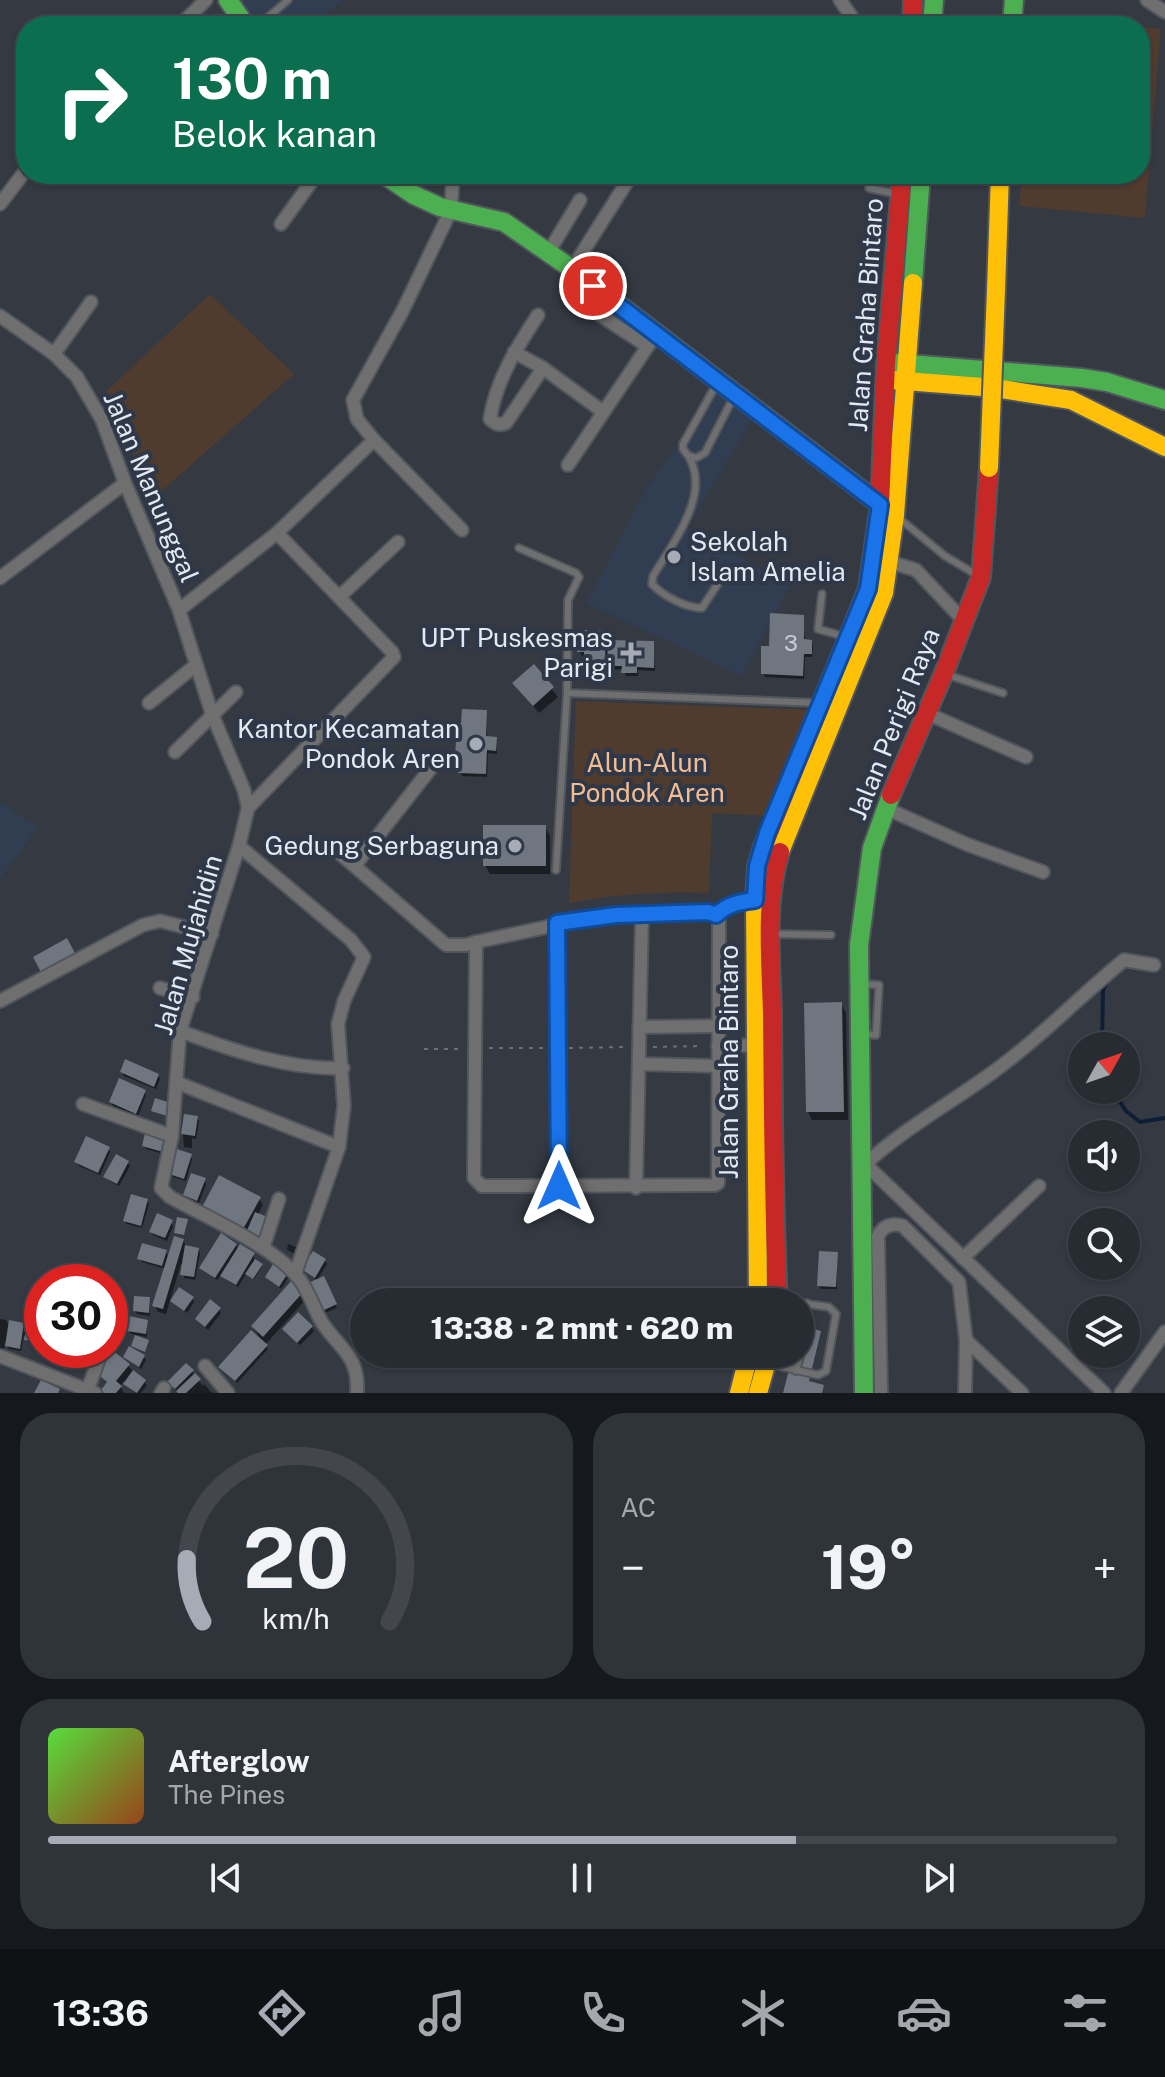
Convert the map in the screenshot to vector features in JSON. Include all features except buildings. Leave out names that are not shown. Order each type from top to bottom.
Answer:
[{"type":"street","points":[[189,16],[206,0]]},
{"type":"street","points":[[1147,0],[1165,12]]},
{"type":"street","points":[[0,204],[16,183]]},
{"type":"street","points":[[281,224],[310,184]]},
{"type":"street","points":[[398,184],[424,201],[451,210],[496,218],[572,269],[651,340]]},
{"type":"street","points":[[452,184],[451,210],[403,310],[353,400],[357,419],[374,440],[462,530]]},
{"type":"street","points":[[572,269],[626,184]]},
{"type":"street","name":"Jalan Graha Bintaro","points":[[887,510],[886,372],[902,184]]},
{"type":"street","name":"Jalan Graha Bintaro","points":[[777,1288],[755,900],[757,866],[767,833],[884,593],[882,560],[905,372],[920,184]]},
{"type":"street","name":"Jalan Perigi Raya","points":[[864,1393],[859,945],[872,848],[885,808],[944,673],[981,577],[989,468],[1000,184]]},
{"type":"street","points":[[548,253],[580,200]]},
{"type":"street","points":[[576,299],[651,340],[717,382],[887,510]]},
{"type":"street","points":[[54,354],[91,302]]},
{"type":"street","points":[[538,315],[502,376],[490,419],[497,424],[506,423],[543,368]]},
{"type":"street","name":"Jalan Manunggal","points":[[0,316],[54,354],[77,377],[94,404],[179,610],[196,665]]},
{"type":"street","points":[[568,465],[651,340]]},
{"type":"street","points":[[514,352],[543,368],[602,411]]},
{"type":"street","points":[[886,372],[1082,378],[1107,382],[1165,400]]},
{"type":"street","points":[[905,372],[1071,400],[1165,447]]},
{"type":"street","points":[[179,610],[277,533],[374,440]]},
{"type":"street","points":[[0,578],[125,483]]},
{"type":"street","points":[[248,808],[394,657],[277,533]]},
{"type":"street","points":[[339,597],[398,542]]},
{"type":"street","points":[[882,560],[916,570],[964,621]]},
{"type":"street","name":"Jalan Graha Bintaro","points":[[758,1288],[763,1044],[774,871],[849,639],[882,560]]},
{"type":"street","points":[[149,703],[196,665],[248,808]]},
{"type":"street","points":[[175,752],[236,692]]},
{"type":"street","points":[[926,713],[1026,757]]},
{"type":"street","points":[[355,865],[431,768]]},
{"type":"street","name":"Jalan Mujahidin","points":[[248,808],[193,997],[180,1031],[172,1136],[161,1186],[162,1191],[263,1248],[295,1274],[324,1325],[354,1363],[358,1374],[357,1393]]},
{"type":"street","points":[[885,808],[966,844],[1043,872]]},
{"type":"street","points":[[330,845],[446,945],[466,945],[476,942],[557,923],[642,914],[708,912],[716,915],[719,922],[718,1183],[636,1188],[482,1186],[474,1178],[476,942]]},
{"type":"street","points":[[239,846],[306,901],[363,953],[364,960],[340,1012],[338,1024],[344,1106],[339,1147],[295,1274]]},
{"type":"street","points":[[716,915],[737,902],[755,900]]},
{"type":"street","points":[[636,1188],[642,914]]},
{"type":"street","points":[[0,1001],[143,925],[160,921],[212,934]]},
{"type":"street","points":[[557,923],[559,1186]]},
{"type":"street","points":[[1104,1393],[863,1164],[921,1119],[988,1075],[1048,1030],[1119,965],[1131,959],[1154,965]]},
{"type":"street","points":[[160,988],[193,997]]},
{"type":"street","points":[[639,1027],[719,1026]]},
{"type":"street","points":[[180,1031],[282,1061],[324,1069],[343,1068]]},
{"type":"street","points":[[718,1046],[763,1044]]},
{"type":"street","points":[[639,1064],[718,1066]]},
{"type":"street","points":[[178,1083],[339,1147]]},
{"type":"street","points":[[83,1104],[172,1136]]},
{"type":"street","points":[[963,1258],[1039,1186]]},
{"type":"street","points":[[263,1248],[279,1199]]},
{"type":"street","points":[[881,1393],[878,1236],[890,1225],[903,1226],[956,1277],[961,1289],[966,1340],[965,1393]]},
{"type":"street","points":[[1121,1393],[1165,1332]]},
{"type":"street","points":[[966,1340],[1022,1393]]},
{"type":"street","points":[[0,1356],[92,1391],[98,1368]]},
{"type":"street","points":[[205,1366],[228,1393]]},
{"type":"street","points":[[739,1393],[745,1368]]},
{"type":"street","points":[[758,1393],[765,1368]]},
{"type":"lane","points":[[270,16],[288,0]]},
{"type":"lane","points":[[869,188],[901,194]]},
{"type":"lane","points":[[717,382],[683,444],[683,449],[690,456],[696,458],[705,453],[734,395]]},
{"type":"lane","points":[[690,456],[696,484],[693,505],[653,576],[652,584],[696,609],[708,602],[719,582]]},
{"type":"lane","points":[[887,510],[945,556],[981,577]]},
{"type":"lane","points":[[519,548],[579,577],[568,600],[567,693],[556,870]]},
{"type":"lane","points":[[822,594],[818,629],[849,639]]},
{"type":"lane","points":[[944,673],[1003,693]]},
{"type":"lane","points":[[567,693],[829,708]]},
{"type":"lane","points":[[771,934],[831,935]]},
{"type":"lane","points":[[789,1368],[818,1375],[826,1371],[836,1314],[833,1309],[814,1305]]},
{"type":"shaded area","points":[[232,0],[342,0],[324,16],[247,16]]},
{"type":"shaded area","name":"Sekolah Islam Amelia","points":[[718,390],[755,415],[687,528],[790,586],[741,676],[586,603],[647,487]]},
{"type":"shaded area","points":[[0,802],[38,827],[0,879]]},
{"type":"green space","points":[[1150,28],[1161,29],[1150,159]]},
{"type":"green space","points":[[1021,184],[1148,184],[1145,218],[1019,206]]},
{"type":"green space","points":[[210,294],[294,374],[157,495],[99,398]]},
{"type":"green space","name":"Alun-Alun Pondok Aren","points":[[576,701],[812,710],[768,816],[712,813],[709,893],[639,894],[569,903]]},
{"type":"waterway","points":[[1102,1032],[1103,990],[1109,978]]},
{"type":"waterway","points":[[1121,1104],[1140,1122],[1165,1118]]},
{"type":"traffic: fast","points":[[228,0],[239,16]]},
{"type":"traffic: fast","points":[[933,16],[934,0]]},
{"type":"traffic: fast","points":[[1013,16],[1014,0]]},
{"type":"traffic: fast","points":[[398,184],[440,207],[504,222],[572,269],[763,415]]},
{"type":"traffic: fast","points":[[913,283],[920,184]]},
{"type":"traffic: fast","points":[[897,363],[1082,378],[1107,382],[1165,400]]},
{"type":"traffic: fast","points":[[864,1393],[859,945],[872,848],[891,795]]},
{"type":"traffic: slow","points":[[996,290],[1000,184]]},
{"type":"traffic: slow","points":[[780,852],[884,593],[895,515],[913,283]]},
{"type":"traffic: slow","points":[[989,468],[996,290]]},
{"type":"traffic: slow","points":[[892,380],[995,388],[1071,400],[1165,447]]},
{"type":"traffic: slow","points":[[763,415],[886,509]]},
{"type":"traffic: slow","points":[[758,1288],[755,900],[757,866],[763,847]]},
{"type":"traffic: slow","points":[[739,1393],[745,1368]]},
{"type":"traffic: slow","points":[[758,1393],[765,1368]]},
{"type":"traffic: jam","points":[[912,16],[913,0]]},
{"type":"traffic: jam","points":[[763,847],[868,589],[880,505],[886,363],[901,184]]},
{"type":"traffic: jam","points":[[891,795],[944,673],[981,577],[989,468]]},
{"type":"traffic: jam","points":[[777,1288],[770,933],[772,892],[780,852]]},
{"type":"place","name":"Sekolah Islam Amelia","points":[[674,557]]},
{"type":"place","name":"UPT Puskesmas Parigi","points":[[631,653]]},
{"type":"place","name":"Kantor Kecamatan Pondok Aren","points":[[476,744]]},
{"type":"place","name":"Gedung Serbaguna","points":[[515,846]]},
{"type":"route","points":[[559,1186],[557,923],[642,914],[708,912],[716,915],[737,902],[755,900],[757,866],[767,833],[868,589],[880,505],[593,286]]}]
